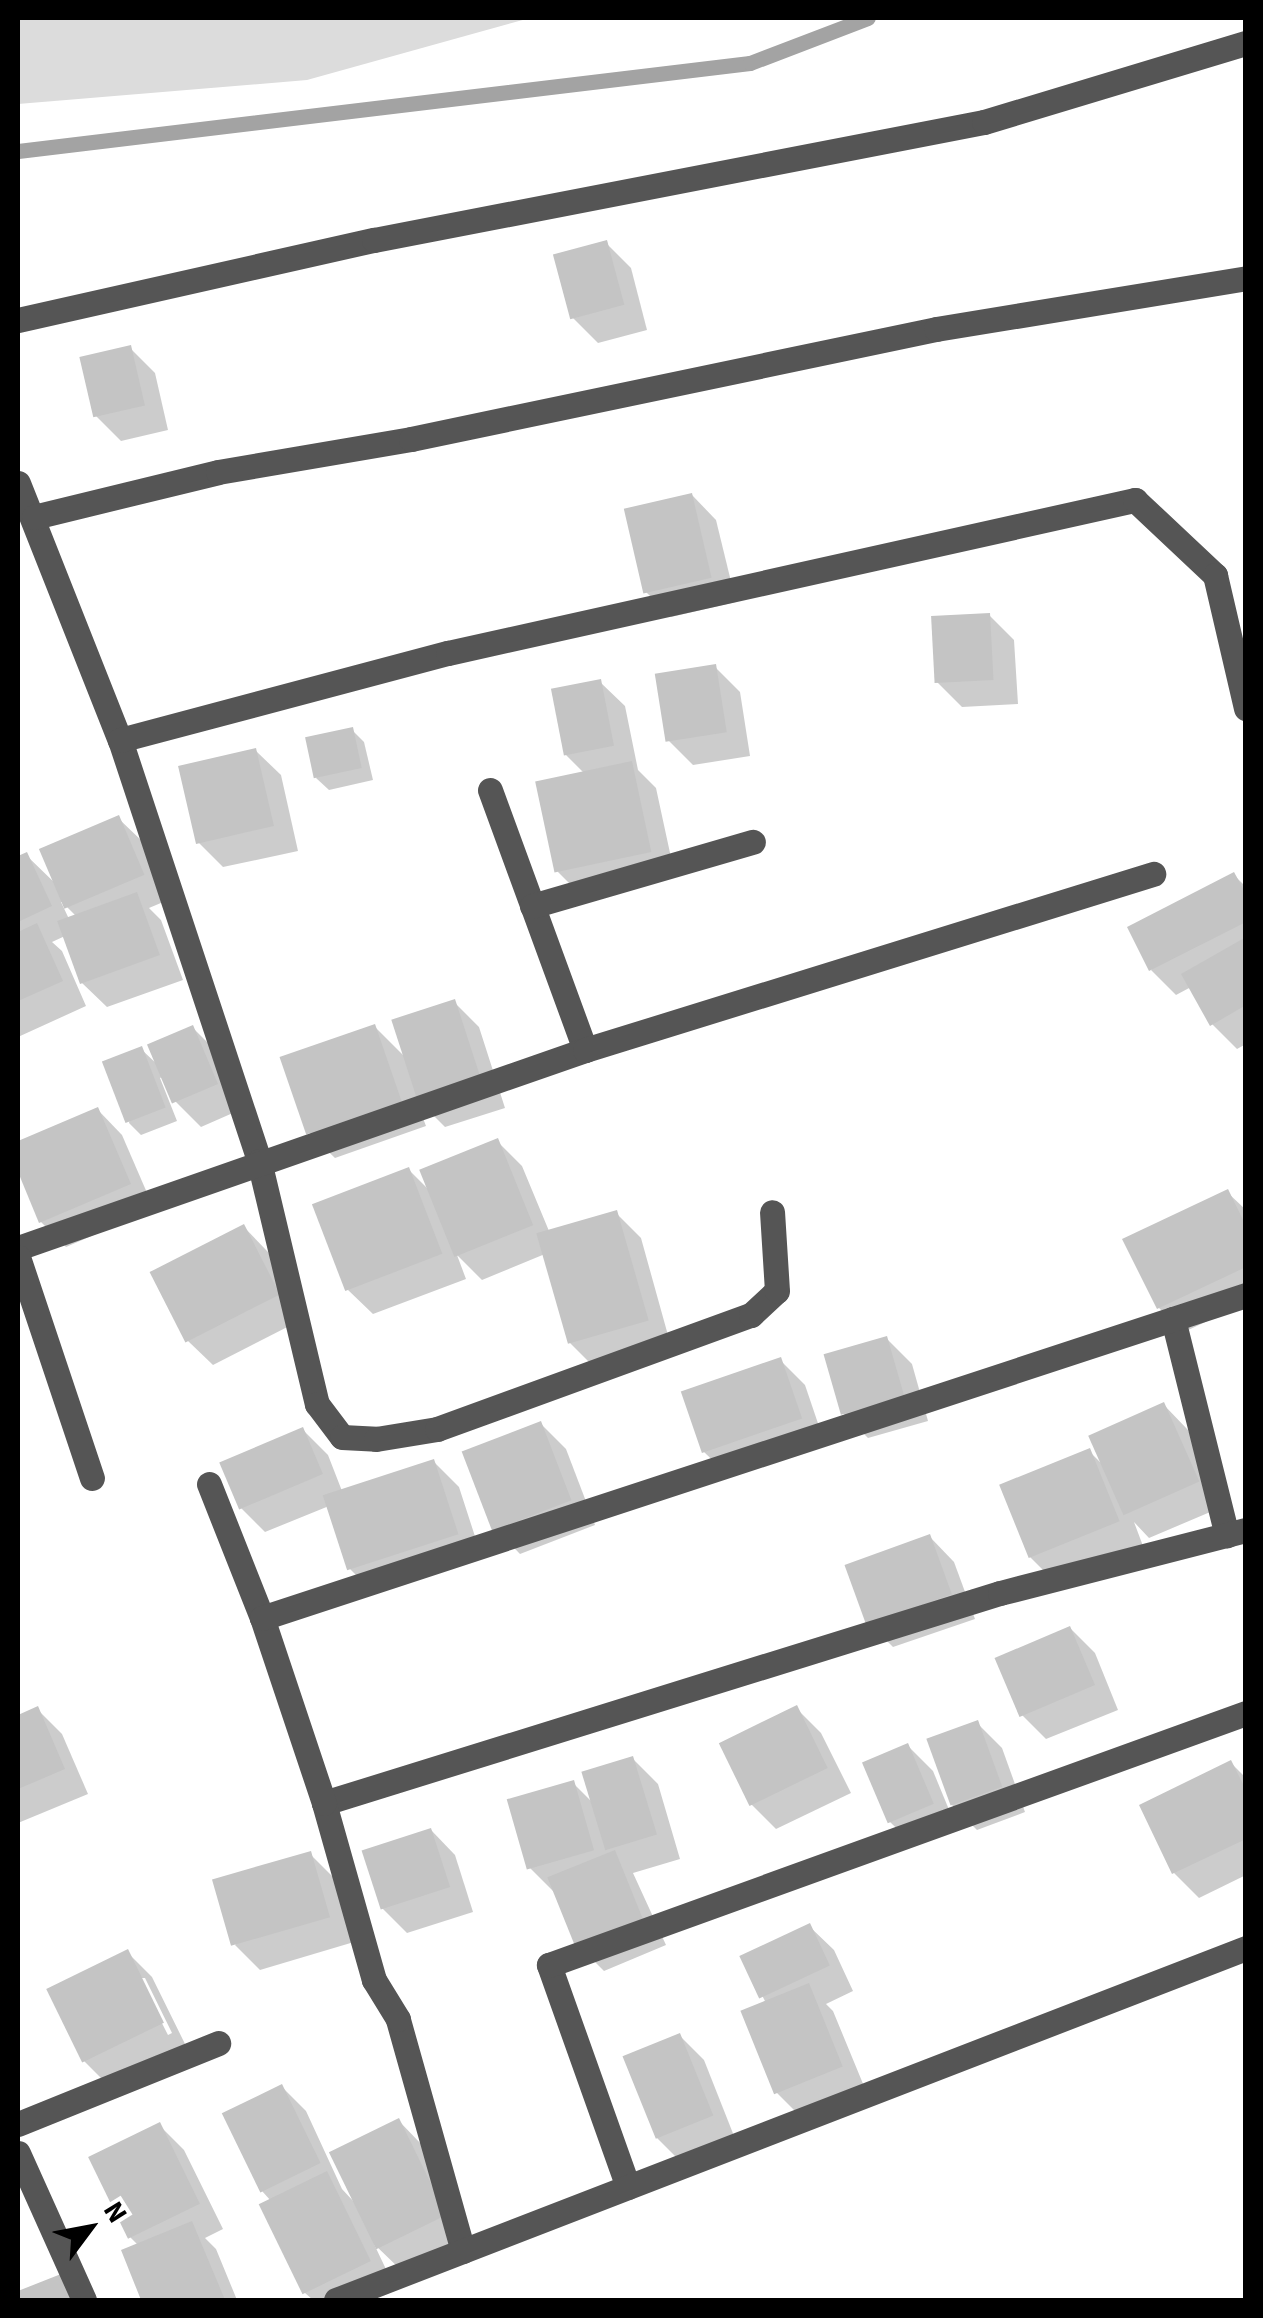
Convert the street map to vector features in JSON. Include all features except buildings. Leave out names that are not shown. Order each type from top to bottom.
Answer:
[{"type":"street","points":[[18,320],[374,240],[984,122],[1246,43]]},
{"type":"street","points":[[34,516],[218,472],[411,439],[936,329],[1246,278]]},
{"type":"street","points":[[18,483],[120,740],[259,1162],[317,1404],[342,1436],[376,1439],[437,1429],[751,1315],[777,1291],[772,1212]]},
{"type":"street","points":[[120,740],[448,653],[1135,500],[1215,575],[1246,708]]},
{"type":"street","points":[[490,790],[585,1050]]},
{"type":"street","points":[[532,906],[753,842]]},
{"type":"street","points":[[18,1248],[585,1050],[1153,874]]},
{"type":"street","points":[[18,1258],[92,1478]]},
{"type":"street","points":[[262,1618],[1246,1295]]},
{"type":"street","points":[[324,1803],[1000,1593],[1236,1532],[1174,1319]]},
{"type":"street","points":[[209,1484],[262,1618],[324,1803],[374,1980],[398,2019],[463,2252]]},
{"type":"street","points":[[628,2187],[549,1964],[1246,1713]]},
{"type":"street","points":[[336,2300],[1246,1948]]},
{"type":"street","points":[[18,2124],[218,2044]]},
{"type":"street","points":[[18,2153],[84,2300]]},
{"type":"shaded area","points":[[18,18],[530,18],[307,80],[18,104]]},
{"type":"waterway","points":[[18,151],[750,63],[868,18]]}]
